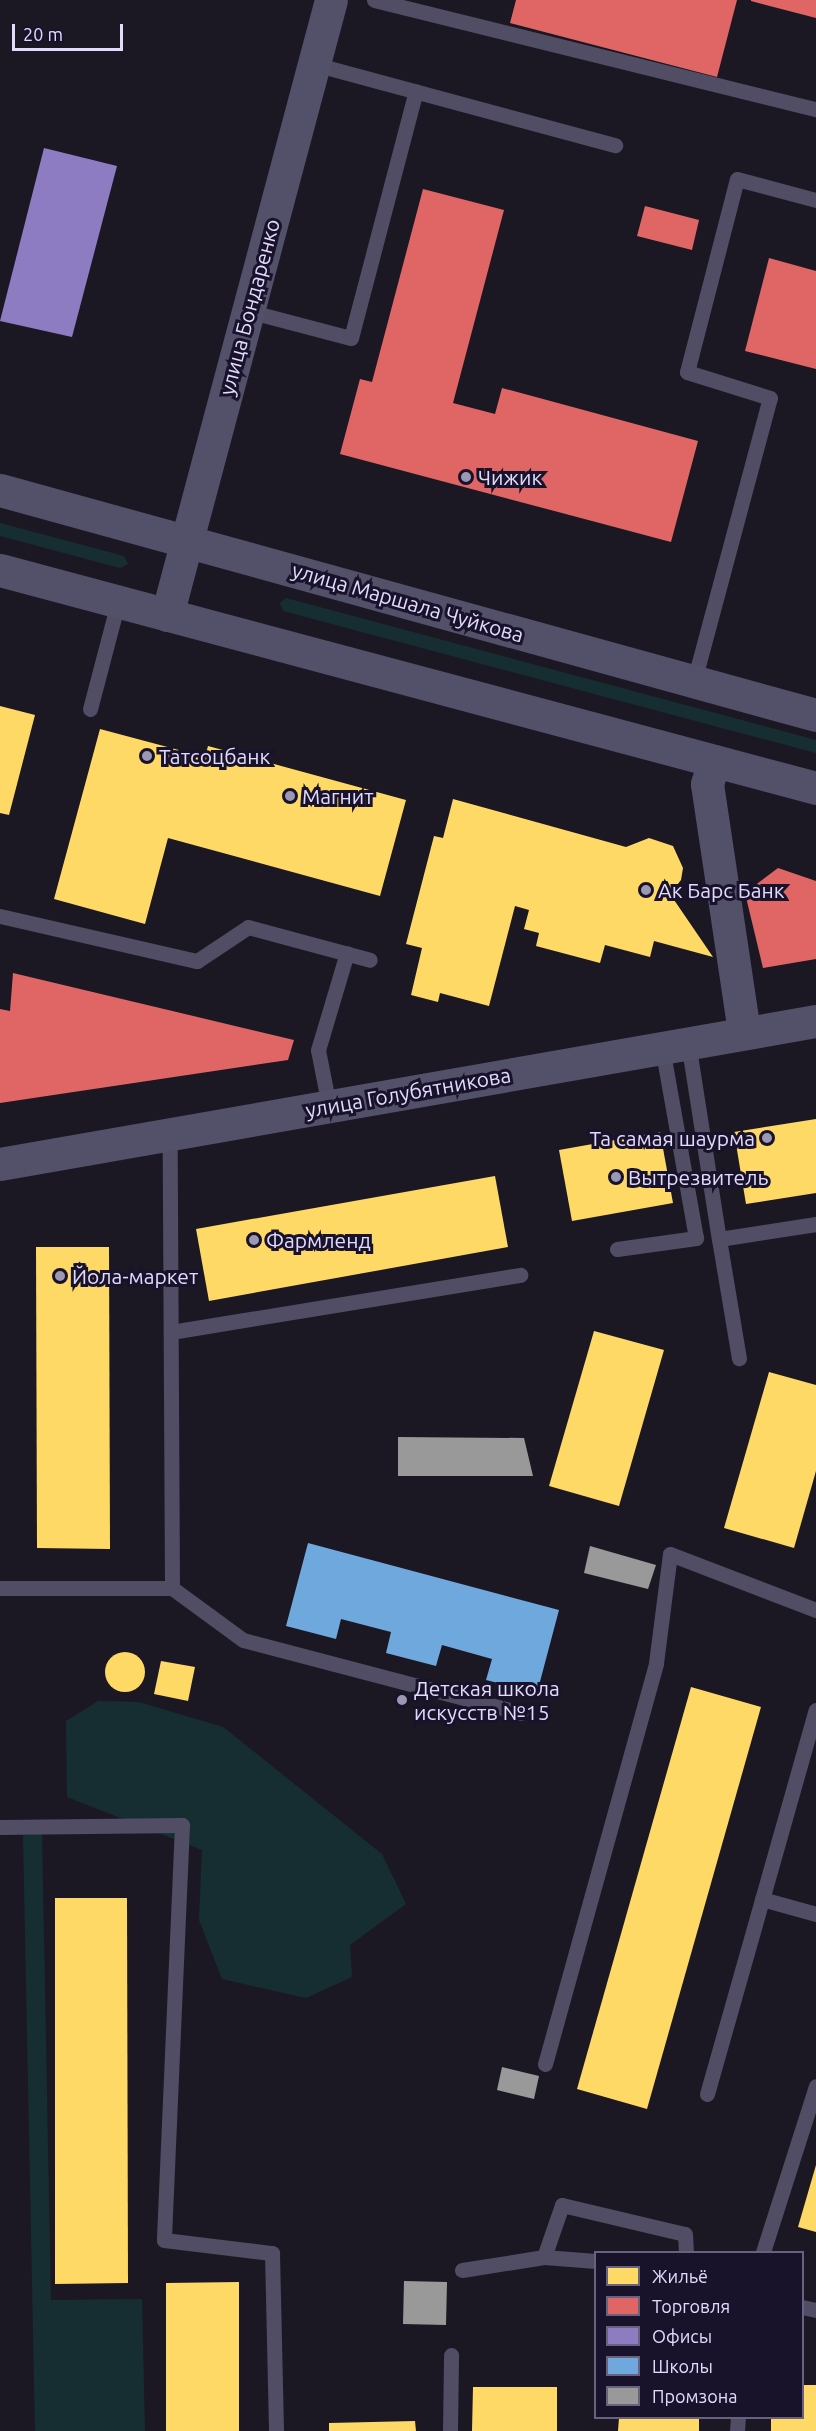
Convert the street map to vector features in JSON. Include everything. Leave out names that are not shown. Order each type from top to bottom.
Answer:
[{"type":"main road","name":"улица Бондаренко","points":[[167,615],[331,0]]},
{"type":"main road","name":"улица Маршала Чуйкова","points":[[0,490],[816,716]]},
{"type":"main road","points":[[0,570],[816,788]]},
{"type":"main road","points":[[714,761],[707,784],[744,1032]]},
{"type":"main road","name":"улица Голубятникова","points":[[0,1164],[816,1021]]},
{"type":"lane","points":[[374,0],[816,109]]},
{"type":"lane","points":[[314,64],[615,145]]},
{"type":"lane","points":[[248,311],[351,338],[416,91]]},
{"type":"lane","points":[[694,681],[770,398],[687,372],[737,179],[816,200]]},
{"type":"lane","points":[[90,709],[118,602]]},
{"type":"lane","points":[[0,915],[197,961],[248,927],[370,960]]},
{"type":"lane","points":[[329,1106],[318,1050],[346,953]]},
{"type":"lane","points":[[675,1045],[719,1239],[739,1358]]},
{"type":"lane","points":[[617,1249],[696,1238],[675,1045]]},
{"type":"lane","points":[[170,1134],[172,1588]]},
{"type":"lane","points":[[719,1239],[816,1224]]},
{"type":"lane","points":[[171,1332],[520,1275]]},
{"type":"lane","points":[[545,2064],[656,1663],[670,1554],[816,1610]]},
{"type":"lane","points":[[0,1588],[172,1588],[243,1640],[521,1713]]},
{"type":"lane","points":[[707,2094],[816,1710]]},
{"type":"lane","points":[[0,1827],[182,1826],[164,2241],[272,2253],[276,2431]]},
{"type":"lane","points":[[762,1899],[816,1914]]},
{"type":"lane","points":[[764,2251],[816,2086]]},
{"type":"lane","points":[[544,2257],[562,2205],[685,2234],[686,2251]]},
{"type":"lane","points":[[462,2270],[544,2257],[594,2261]]},
{"type":"lane","points":[[450,2431],[451,2355]]},
{"type":"green space","points":[[0,523],[124,556],[128,564],[120,568],[0,536]]},
{"type":"green space","points":[[286,598],[816,740],[816,753],[283,611],[280,603]]},
{"type":"green space","points":[[98,1701],[139,1702],[223,1727],[382,1854],[406,1904],[350,1945],[352,1977],[306,1998],[222,1979],[199,1920],[202,1850],[67,1797],[66,1721]]},
{"type":"green space","points":[[42,1834],[51,2300],[142,2299],[145,2431],[35,2431],[23,1835]]},
{"type":"building: Жильё","points":[[0,706],[35,715],[9,815],[0,813]]},
{"type":"building: Жильё","points":[[100,729],[205,757],[208,746],[406,800],[380,896],[168,838],[145,924],[54,899]]},
{"type":"building: Жильё","points":[[453,799],[626,847],[649,838],[673,846],[683,868],[681,880],[670,894],[713,957],[654,941],[650,957],[605,945],[600,963],[536,946],[539,933],[524,929],[529,910],[515,906],[489,1006],[440,993],[438,1002],[411,995],[422,948],[406,944],[434,836],[443,838]]},
{"type":"building: Жильё","points":[[816,1119],[816,1193],[746,1204],[734,1132]]},
{"type":"building: Жильё","name":"Вытрезвитель","points":[[660,1132],[673,1203],[572,1221],[559,1150]]},
{"type":"building: Жильё","points":[[495,1176],[508,1247],[209,1301],[196,1229]]},
{"type":"building: Жильё","points":[[36,1247],[109,1247],[110,1549],[37,1548]]},
{"type":"building: Жильё","points":[[594,1331],[664,1350],[619,1506],[549,1486]]},
{"type":"building: Жильё","points":[[769,1372],[816,1385],[816,1471],[794,1548],[724,1528]]},
{"type":"building: Жильё","points":[[125,1652],[133,1653],[139,1658],[144,1664],[144,1680],[139,1686],[133,1691],[125,1692],[117,1691],[111,1686],[106,1680],[105,1672],[106,1664],[111,1658],[117,1653]]},
{"type":"building: Жильё","points":[[161,1661],[195,1667],[188,1701],[154,1694]]},
{"type":"building: Жильё","points":[[691,1687],[761,1707],[647,2109],[577,2089]]},
{"type":"building: Жильё","points":[[55,1898],[127,1898],[128,2283],[55,2284]]},
{"type":"building: Жильё","points":[[816,2165],[816,2232],[798,2227]]},
{"type":"building: Жильё","points":[[239,2282],[239,2431],[166,2431],[166,2283]]},
{"type":"building: Жильё","points":[[804,2385],[816,2385],[816,2431],[771,2431],[771,2419],[804,2419]]},
{"type":"building: Жильё","points":[[473,2387],[557,2387],[557,2431],[472,2431]]},
{"type":"building: Жильё","points":[[619,2419],[699,2419],[699,2431],[618,2431]]},
{"type":"building: Жильё","points":[[415,2421],[416,2431],[329,2431],[329,2423]]},
{"type":"building: Торговля","points":[[516,0],[737,0],[717,77],[510,23]]},
{"type":"building: Торговля","points":[[816,0],[816,18],[751,1]]},
{"type":"building: Торговля","points":[[423,189],[504,210],[453,403],[495,414],[502,388],[698,441],[671,542],[340,454],[360,379],[372,382]]},
{"type":"building: Торговля","points":[[645,206],[699,220],[692,250],[637,236]]},
{"type":"building: Торговля","points":[[769,258],[816,271],[816,369],[745,351]]},
{"type":"building: Торговля","points":[[778,868],[816,881],[816,959],[763,968],[745,893]]},
{"type":"building: Торговля","points":[[13,973],[294,1040],[288,1060],[0,1103],[0,1009],[10,1011]]},
{"type":"building: Офисы","points":[[44,148],[117,166],[72,337],[0,321]]},
{"type":"building: Школы","name":"Детская школа искусств №15","points":[[308,1543],[559,1610],[537,1693],[486,1680],[492,1659],[442,1645],[436,1666],[386,1653],[391,1632],[341,1619],[336,1639],[286,1626]]},
{"type":"building: Промзона","points":[[398,1437],[524,1438],[533,1476],[398,1476]]},
{"type":"building: Промзона","points":[[590,1546],[656,1565],[648,1589],[584,1573]]},
{"type":"building: Промзона","points":[[502,2067],[539,2076],[534,2099],[497,2090]]},
{"type":"building: Промзона","points":[[404,2281],[447,2282],[446,2325],[403,2324]]},
{"type":"place","name":"Чижик","points":[[466,477]]},
{"type":"place","name":"Татсоцбанк","points":[[147,756]]},
{"type":"place","name":"Магнит","points":[[290,796]]},
{"type":"place","name":"Ак Барс Банк","points":[[646,890]]},
{"type":"place","name":"Та самая шаурма","points":[[767,1138]]},
{"type":"place","name":"Вытрезвитель","points":[[616,1177]]},
{"type":"place","name":"Фармленд","points":[[254,1240]]},
{"type":"place","name":"Йола-маркет","points":[[60,1276]]},
{"type":"place","name":"Детская школа искусств №15","points":[[402,1700]]}]
